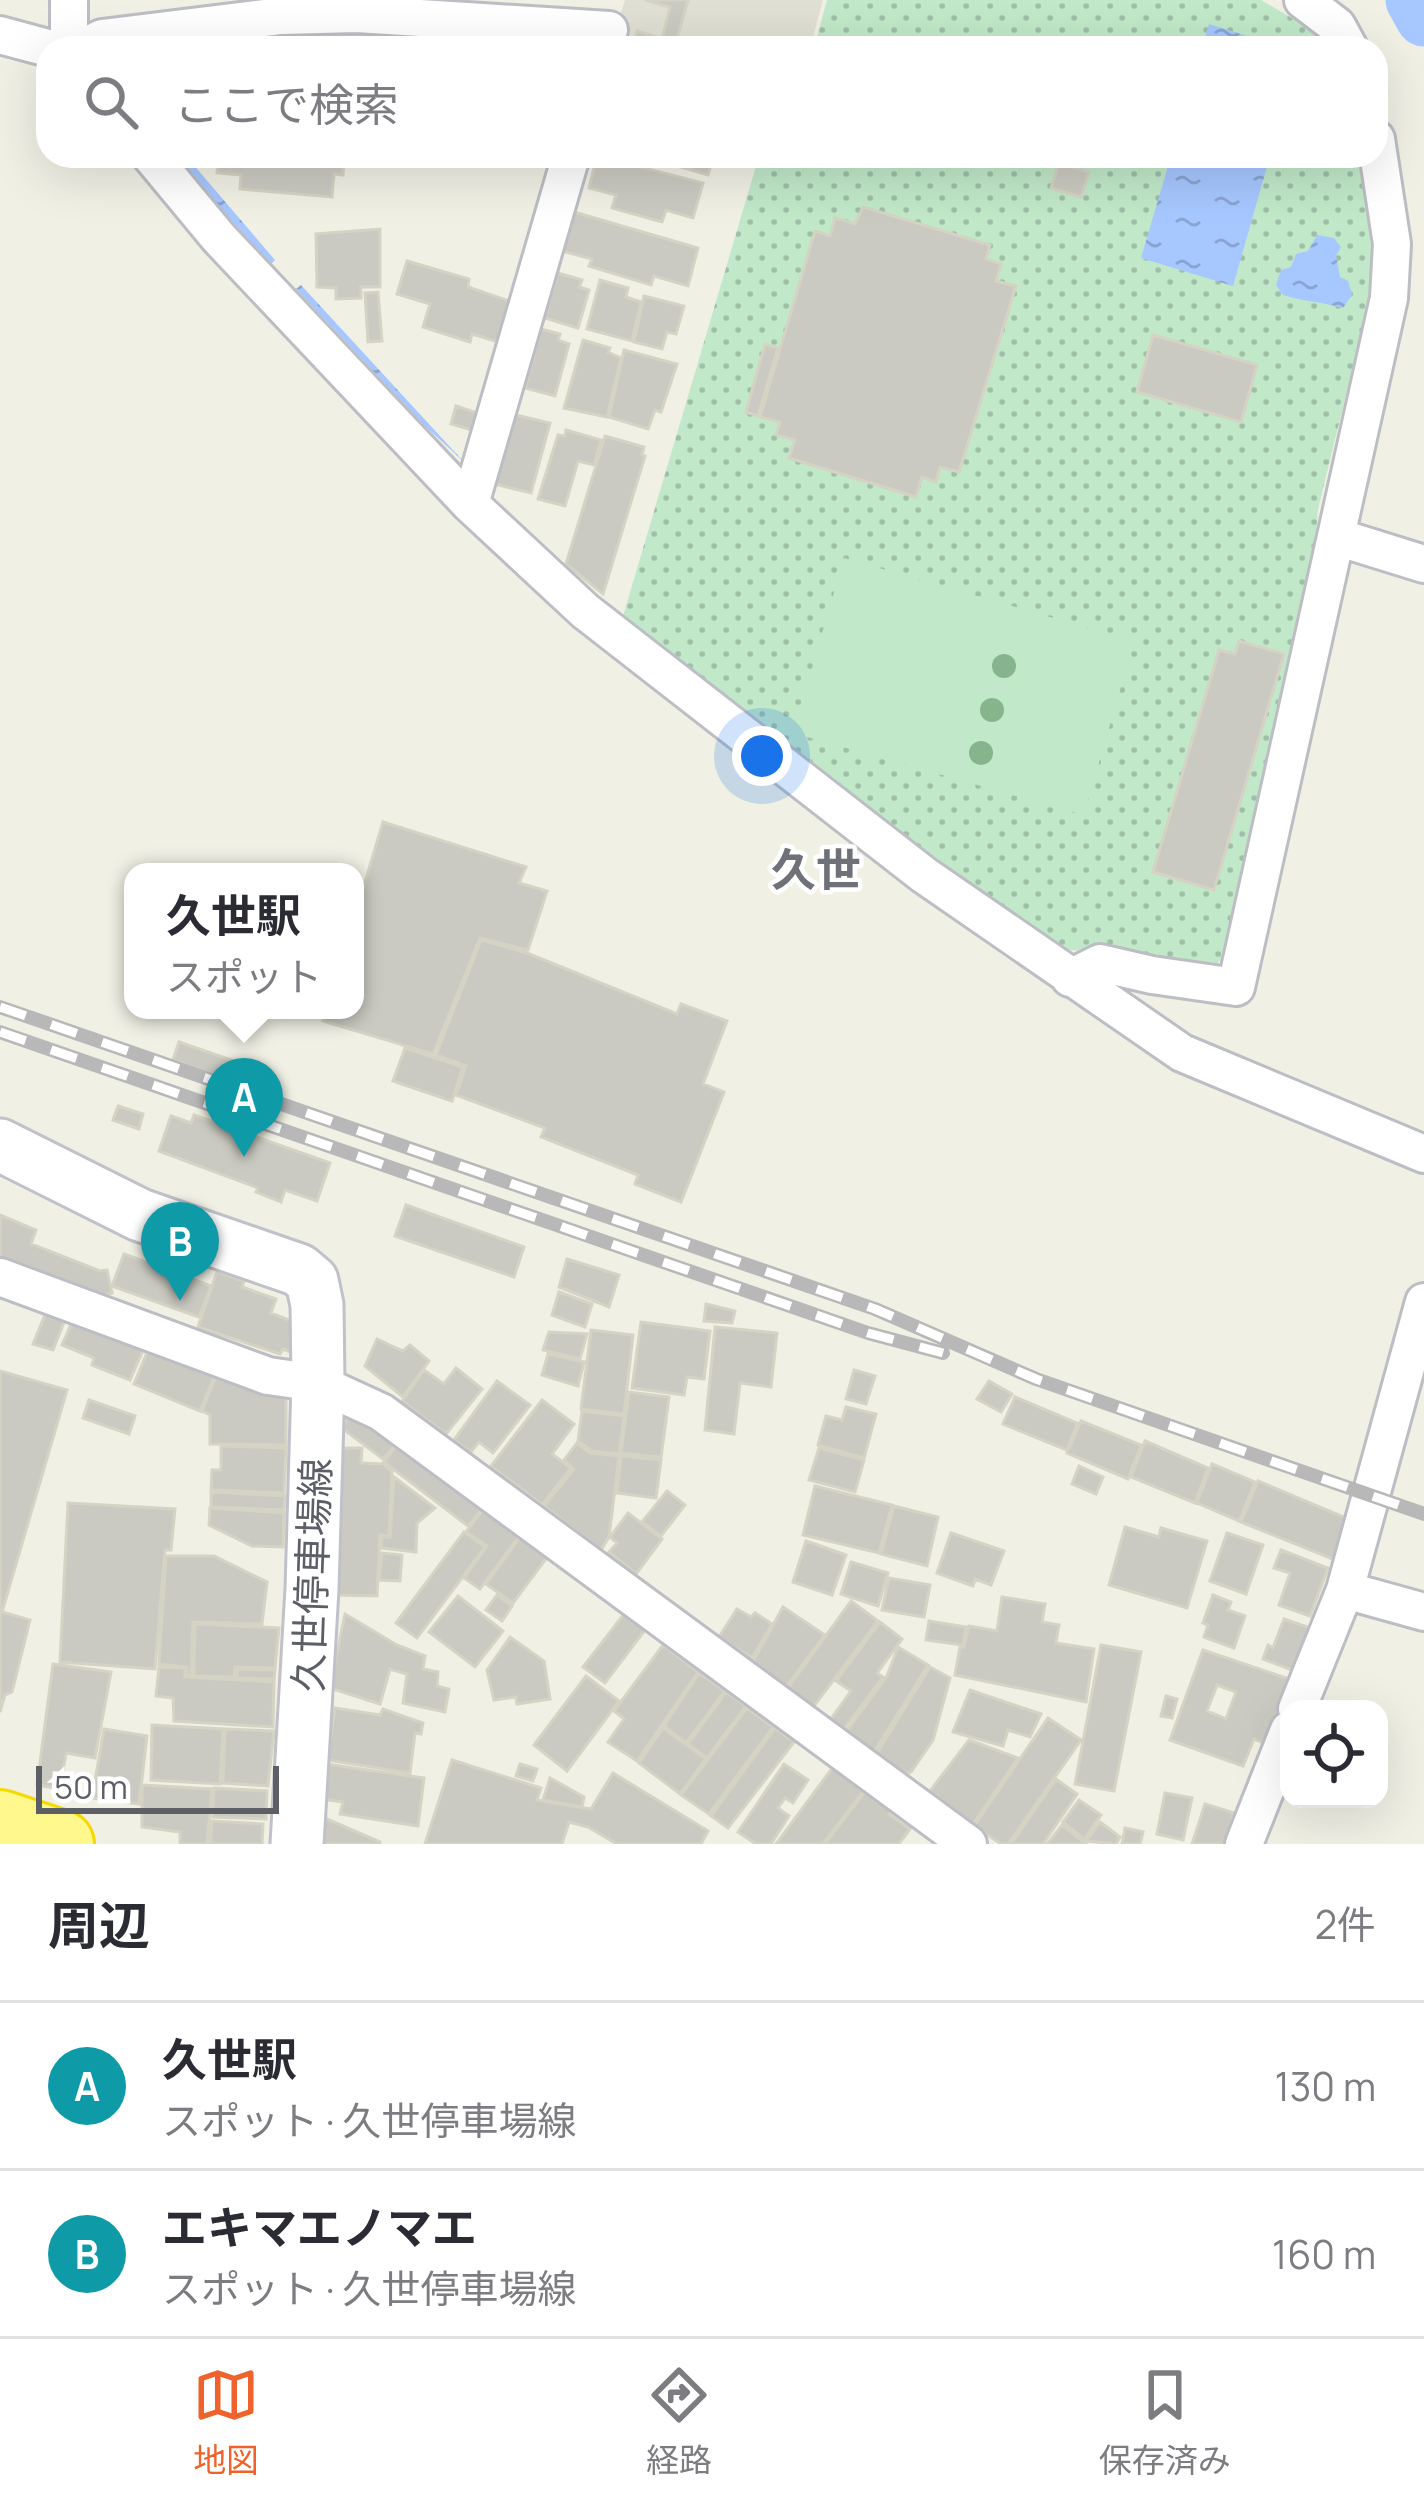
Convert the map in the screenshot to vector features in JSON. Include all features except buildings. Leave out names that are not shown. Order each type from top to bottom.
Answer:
[{"type":"highway","points":[[0,1824],[60,1844]]},
{"type":"main road","name":"久世停車場線","points":[[0,1145],[140,1214],[298,1270],[312,1281],[318,1383],[297,1844]]},
{"type":"street","points":[[69,0],[69,36]]},
{"type":"street","points":[[1303,0],[1337,26],[1342,36]]},
{"type":"street","points":[[118,36],[281,16],[357,14],[610,26]]},
{"type":"street","points":[[0,34],[36,44]]},
{"type":"street","points":[[161,168],[219,238],[470,504],[603,626],[924,875],[1182,1053],[1424,1154]]},
{"type":"street","points":[[470,504],[568,168]]},
{"type":"street","points":[[1070,978],[1100,963],[1236,987],[1389,298],[1392,244],[1380,168]]},
{"type":"street","points":[[1336,537],[1424,564]]},
{"type":"street","points":[[0,1277],[268,1376],[318,1383],[381,1412],[968,1844]]},
{"type":"street","points":[[1301,1700],[1345,1590],[1424,1302]]},
{"type":"street","points":[[1345,1590],[1424,1612]]},
{"type":"street","points":[[1244,1844],[1280,1753]]},
{"type":"shaded area","points":[[625,0],[823,0],[813,36],[614,36]]},
{"type":"green space","points":[[827,0],[1261,0],[1318,36],[817,36]]},
{"type":"green space","points":[[755,168],[1368,168],[1379,260],[1318,509],[1313,574],[1228,952],[1214,967],[1048,949],[621,623]]},
{"type":"green space","points":[[844,558],[1134,641],[1084,815],[793,733]]},
{"type":"water","points":[[1209,24],[1248,36],[1206,36]]},
{"type":"water","points":[[187,168],[196,168],[275,260],[269,266]]},
{"type":"water","points":[[1167,168],[1267,168],[1233,286],[1141,258]]},
{"type":"water","points":[[1317,235],[1334,238],[1341,247],[1336,256],[1340,277],[1348,281],[1352,295],[1343,308],[1283,295],[1276,285],[1281,270],[1291,267],[1296,254],[1308,251]]},
{"type":"water","points":[[301,285],[463,461],[296,289]]},
{"type":"waterway","points":[[1414,0],[1424,18]]},
{"type":"railway","points":[[0,1007],[875,1309],[1036,1379],[1424,1514]]},
{"type":"railway","points":[[0,1032],[868,1333],[943,1353]]},
{"type":"place","name":"久世駅","points":[[244,1157]]},
{"type":"place","name":"エキマエノマエ","points":[[180,1301]]},
{"type":"district","name":"久世","points":[[816,869]]}]
